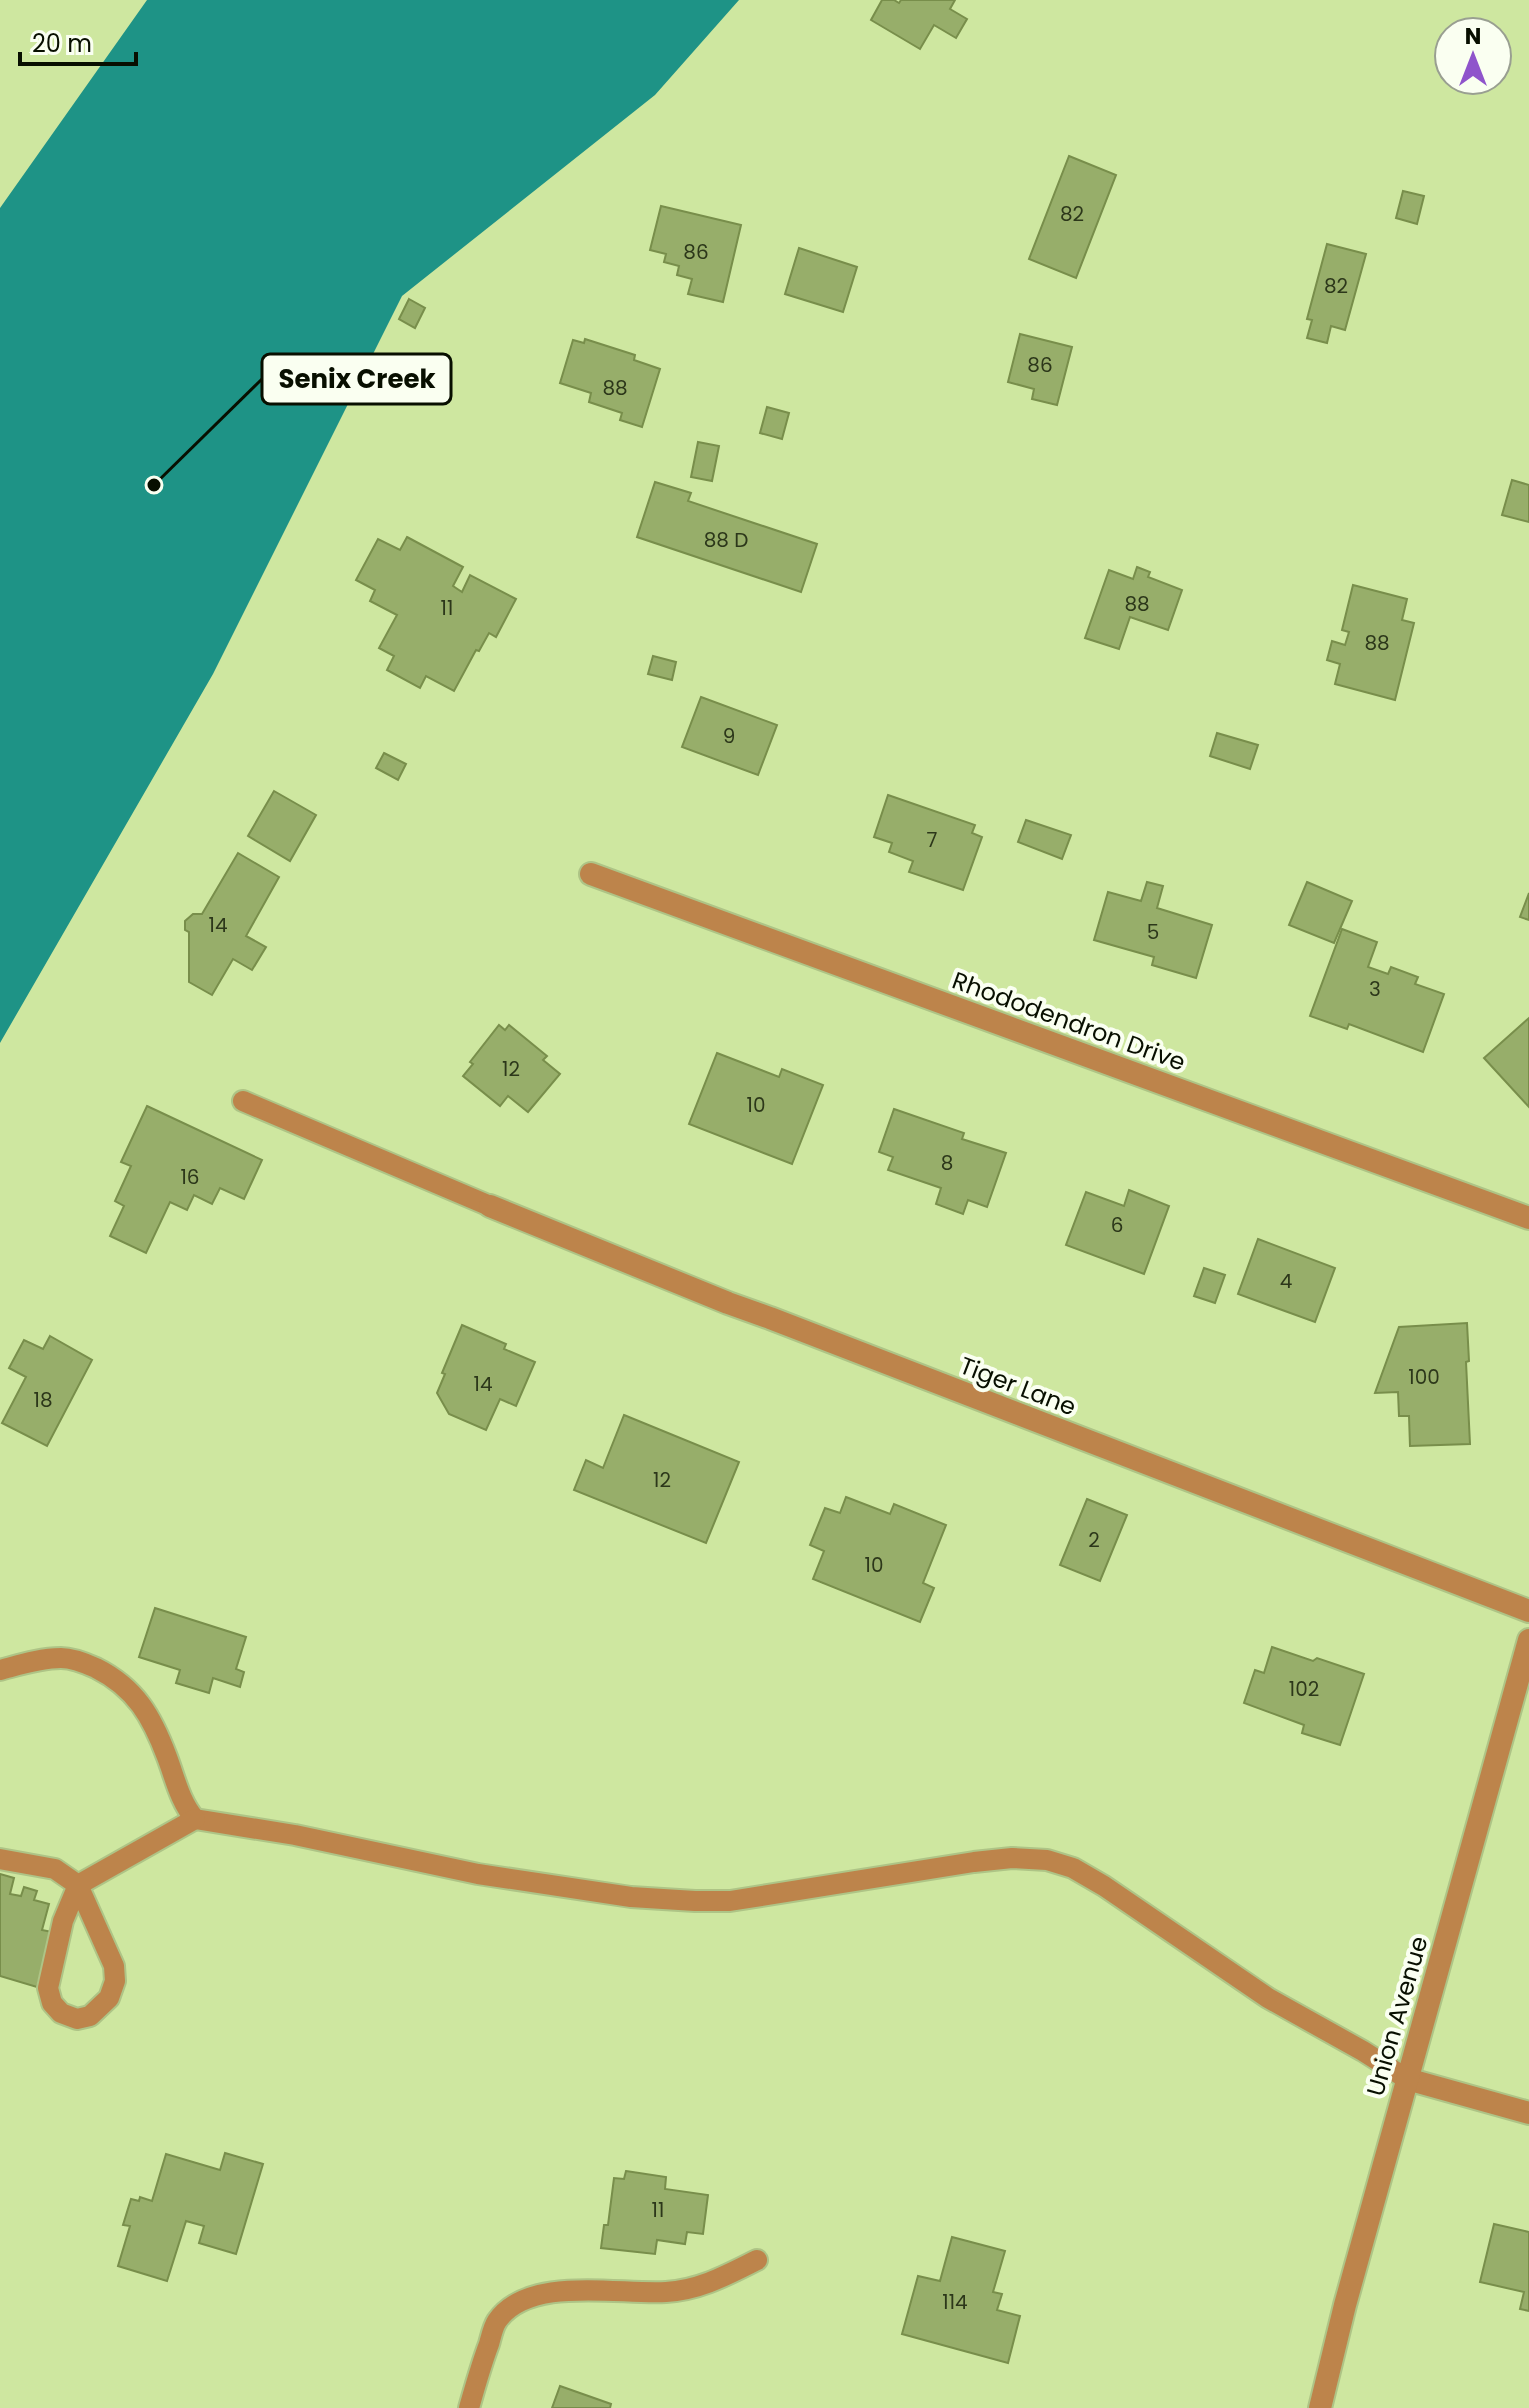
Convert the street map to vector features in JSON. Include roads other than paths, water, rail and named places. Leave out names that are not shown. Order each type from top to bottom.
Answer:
[{"type":"street","name":"Rhododendron Drive","points":[[591,874],[1529,1218]]},
{"type":"street","name":"Tiger Lane","points":[[490,1206],[728,1303],[1529,1611]]},
{"type":"street","name":"Union Avenue","points":[[1320,2408],[1345,2305],[1529,1640]]},
{"type":"street","points":[[1407,2079],[1529,2113]]},
{"type":"lane","points":[[243,1101],[490,1206]]},
{"type":"lane","points":[[0,1670],[61,1658],[84,1662],[109,1674],[132,1693],[148,1714],[186,1808],[195,1819]]},
{"type":"lane","points":[[0,1859],[55,1869],[78,1885],[110,1952],[115,1981],[109,1998],[101,2008],[90,2016],[77,2019],[61,2013],[52,2003],[48,1988],[63,1921],[78,1885],[195,1819],[295,1835],[478,1874],[631,1897],[695,1901],[730,1901],[974,1862],[1012,1858],[1047,1860],[1073,1868],[1104,1886],[1268,1998],[1407,2079]]},
{"type":"lane","points":[[469,2408],[497,2322],[511,2307],[530,2297],[556,2292],[666,2292],[711,2284],[757,2260]]},
{"type":"water","points":[[147,0],[739,0],[655,95],[402,296],[213,674],[0,1043],[0,208]]},
{"type":"place","name":"Senix Creek","points":[[154,485]]}]
